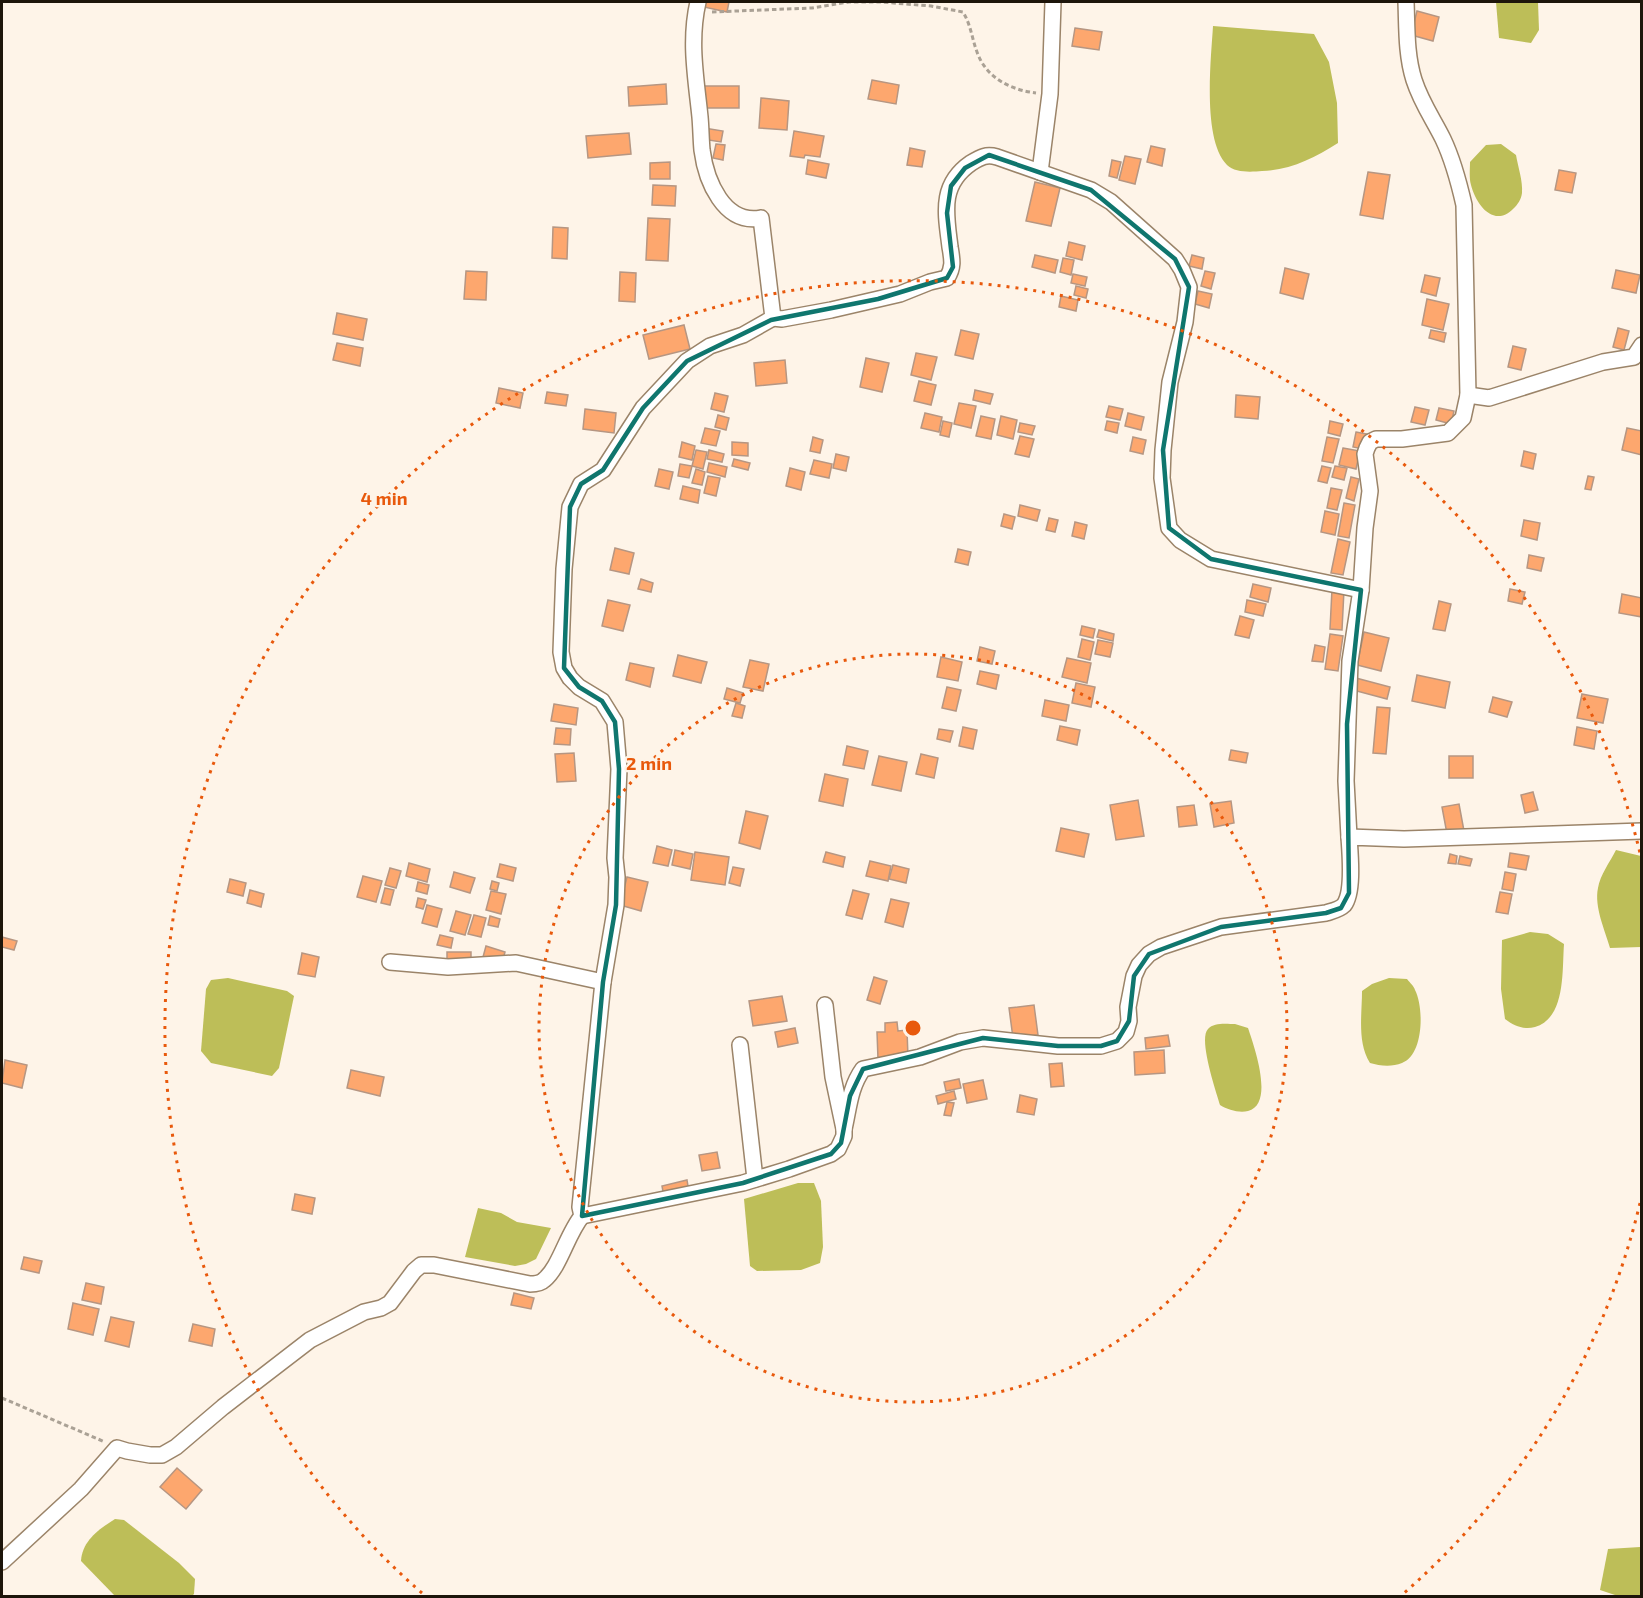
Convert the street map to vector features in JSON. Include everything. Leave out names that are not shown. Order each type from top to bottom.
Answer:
[{"type":"street","points":[[1040,172],[1050,94],[1053,2]]},
{"type":"street","points":[[2,1562],[81,1489],[117,1448],[150,1455],[162,1455],[176,1447],[310,1340],[364,1312],[390,1303],[421,1264],[530,1284],[544,1281],[553,1269],[571,1231],[582,1216],[755,1179],[831,1154],[842,1143],[850,1096],[855,1079],[863,1069],[920,1057],[960,1042],[983,1038],[1058,1046],[1101,1046],[1117,1041],[1126,1032],[1129,1021],[1130,993],[1139,964],[1161,946],[1221,927],[1326,913],[1341,908],[1349,893],[1350,858],[1346,781],[1350,660],[1361,590],[1370,491],[1365,454],[1370,442],[1376,439],[1402,439],[1448,433],[1463,418],[1468,394],[1464,205],[1457,176],[1443,140],[1425,109],[1413,79],[1408,46],[1406,2]]},
{"type":"street","points":[[696,7],[693,70],[702,152],[713,187],[727,209],[744,219],[761,218],[765,233],[773,318]]},
{"type":"street","points":[[582,1216],[580,1207],[603,982],[615,905],[619,770],[615,722],[602,701],[574,683],[564,668],[561,652],[564,569],[570,507],[581,484],[603,470],[643,408],[687,361],[710,346],[742,335],[773,318],[782,319],[831,310],[900,294],[947,278],[952,267],[946,198],[956,176],[980,157],[989,155],[1076,184],[1111,202],[1175,259],[1189,287],[1185,322],[1170,382],[1163,450],[1162,478],[1169,528],[1180,540],[1211,559],[1361,590]]},
{"type":"street","points":[[1468,394],[1489,398],[1506,394],[1550,377],[1603,362],[1634,357],[1641,345]]},
{"type":"street","points":[[1349,837],[1404,838],[1641,831]]},
{"type":"street","points":[[390,962],[448,968],[516,963],[603,982]]},
{"type":"street","points":[[825,1005],[833,1077],[844,1129]]},
{"type":"street","points":[[740,1046],[755,1179]]},
{"type":"path","points":[[696,7],[812,8],[849,2],[871,2],[931,6],[963,12],[968,20],[978,55],[991,74],[1005,85],[1025,92],[1050,94]]},
{"type":"path","points":[[2,1398],[117,1448]]},
{"type":"highlighted area","points":[[989,155],[1091,190],[1175,259],[1189,287],[1163,450],[1169,528],[1211,559],[1361,590],[1347,724],[1349,893],[1341,908],[1326,913],[1221,927],[1149,954],[1134,976],[1129,1021],[1117,1041],[1101,1046],[1058,1046],[983,1038],[863,1069],[850,1096],[841,1143],[831,1154],[743,1183],[582,1216],[603,982],[616,905],[619,769],[615,722],[602,701],[579,687],[564,668],[570,507],[581,484],[603,470],[643,408],[687,361],[771,320],[878,299],[947,278],[953,267],[947,213],[951,186],[965,168]]},
{"type":"shaded area","points":[[1496,2],[1538,2],[1539,30],[1531,43],[1499,38]]},
{"type":"shaded area","points":[[1213,26],[1314,34],[1329,62],[1337,103],[1338,143],[1292,166],[1258,171],[1230,168],[1219,153],[1211,119],[1210,78]]},
{"type":"shaded area","points":[[1501,144],[1516,155],[1522,193],[1513,209],[1499,216],[1487,212],[1473,193],[1470,182],[1470,162],[1486,145]]},
{"type":"shaded area","points":[[1616,850],[1641,856],[1641,947],[1610,948],[1597,903],[1599,883]]},
{"type":"shaded area","points":[[1530,932],[1548,934],[1564,944],[1562,979],[1557,1004],[1552,1014],[1545,1022],[1535,1027],[1523,1028],[1505,1019],[1501,989],[1502,940]]},
{"type":"shaded area","points":[[228,978],[287,991],[294,996],[279,1068],[272,1076],[211,1063],[201,1051],[206,989],[211,980]]},
{"type":"shaded area","points":[[1389,978],[1407,979],[1413,986],[1418,998],[1421,1018],[1415,1051],[1402,1063],[1386,1066],[1370,1063],[1363,1046],[1362,991],[1372,984]]},
{"type":"shaded area","points":[[1235,1024],[1248,1028],[1260,1074],[1260,1098],[1256,1106],[1245,1112],[1234,1111],[1220,1105],[1206,1054],[1205,1035],[1208,1029],[1214,1025]]},
{"type":"shaded area","points":[[798,1183],[814,1183],[821,1201],[823,1247],[820,1263],[801,1270],[757,1271],[750,1266],[744,1199]]},
{"type":"shaded area","points":[[478,1208],[501,1213],[517,1222],[551,1228],[536,1259],[515,1266],[465,1257]]},
{"type":"shaded area","points":[[115,1519],[124,1520],[179,1563],[195,1579],[194,1594],[192,1596],[115,1596],[81,1561],[84,1547],[88,1542],[97,1531]]},
{"type":"shaded area","points":[[1642,1548],[1641,1596],[1618,1596],[1600,1590],[1608,1549]]},
{"type":"building","points":[[705,2],[729,2],[727,12],[704,7]]},
{"type":"building","points":[[1417,11],[1439,17],[1433,41],[1411,35]]},
{"type":"building","points":[[1075,28],[1102,32],[1099,50],[1072,46]]},
{"type":"building","points":[[872,80],[899,85],[896,104],[868,99]]},
{"type":"building","points":[[666,84],[667,104],[629,106],[628,87]]},
{"type":"building","points":[[703,86],[739,86],[739,108],[703,108]]},
{"type":"building","points":[[761,98],[789,101],[787,130],[759,128]]},
{"type":"building","points":[[704,128],[723,131],[721,142],[702,139]]},
{"type":"building","points":[[794,131],[824,136],[820,157],[790,156]]},
{"type":"building","points":[[629,133],[631,154],[588,158],[586,136]]},
{"type":"building","points":[[716,144],[725,145],[723,160],[713,158]]},
{"type":"building","points":[[1151,146],[1165,149],[1162,166],[1147,162]]},
{"type":"building","points":[[910,148],[925,151],[922,167],[907,165]]},
{"type":"building","points":[[1125,156],[1141,159],[1135,184],[1119,180]]},
{"type":"building","points":[[808,160],[829,164],[826,178],[806,174]]},
{"type":"building","points":[[1112,160],[1121,162],[1117,178],[1109,176]]},
{"type":"building","points":[[670,162],[670,179],[650,179],[650,163]]},
{"type":"building","points":[[1559,170],[1576,173],[1572,193],[1555,190]]},
{"type":"building","points":[[1368,172],[1390,175],[1383,219],[1360,215]]},
{"type":"building","points":[[1035,182],[1060,188],[1051,226],[1026,221]]},
{"type":"building","points":[[653,185],[676,186],[675,206],[652,205]]},
{"type":"building","points":[[648,218],[670,219],[668,261],[646,260]]},
{"type":"building","points":[[553,227],[568,228],[567,259],[552,258]]},
{"type":"building","points":[[1069,242],[1085,246],[1082,260],[1066,256]]},
{"type":"building","points":[[1035,255],[1058,260],[1055,273],[1032,267]]},
{"type":"building","points":[[1192,255],[1204,258],[1202,269],[1189,266]]},
{"type":"building","points":[[1063,258],[1074,260],[1071,275],[1060,272]]},
{"type":"building","points":[[1285,268],[1309,274],[1303,299],[1280,293]]},
{"type":"building","points":[[1616,270],[1640,275],[1636,293],[1612,288]]},
{"type":"building","points":[[466,271],[487,272],[486,300],[464,299]]},
{"type":"building","points":[[1205,271],[1215,273],[1211,289],[1201,286]]},
{"type":"building","points":[[620,272],[636,273],[635,302],[619,301]]},
{"type":"building","points":[[1073,274],[1087,277],[1085,286],[1071,283]]},
{"type":"building","points":[[1425,275],[1440,278],[1436,296],[1421,292]]},
{"type":"building","points":[[1076,286],[1088,289],[1086,298],[1074,295]]},
{"type":"building","points":[[1198,291],[1212,294],[1209,308],[1195,304]]},
{"type":"building","points":[[1061,296],[1078,300],[1076,311],[1059,307]]},
{"type":"building","points":[[1427,299],[1449,304],[1443,330],[1422,325]]},
{"type":"building","points":[[337,313],[367,319],[363,340],[333,334]]},
{"type":"building","points":[[684,325],[690,349],[649,359],[643,335]]},
{"type":"building","points":[[1618,328],[1629,331],[1624,350],[1613,347]]},
{"type":"building","points":[[961,330],[979,334],[973,359],[955,355]]},
{"type":"building","points":[[1431,330],[1446,333],[1444,342],[1429,338]]},
{"type":"building","points":[[337,343],[363,348],[360,366],[333,360]]},
{"type":"building","points":[[1513,346],[1526,349],[1521,370],[1508,367]]},
{"type":"building","points":[[916,353],[937,357],[931,380],[911,375]]},
{"type":"building","points":[[866,358],[889,363],[882,392],[860,387]]},
{"type":"building","points":[[785,360],[787,383],[756,386],[754,363]]},
{"type":"building","points":[[919,381],[936,385],[931,405],[914,401]]},
{"type":"building","points":[[499,388],[523,393],[520,408],[496,403]]},
{"type":"building","points":[[975,390],[993,394],[990,404],[973,400]]},
{"type":"building","points":[[547,392],[568,395],[566,406],[545,403]]},
{"type":"building","points":[[715,393],[728,396],[724,412],[711,409]]},
{"type":"building","points":[[1236,395],[1260,397],[1258,419],[1235,417]]},
{"type":"building","points":[[959,403],[976,406],[971,428],[954,424]]},
{"type":"building","points":[[1109,406],[1123,409],[1120,420],[1106,417]]},
{"type":"building","points":[[1415,407],[1429,410],[1425,425],[1411,422]]},
{"type":"building","points":[[1439,408],[1454,411],[1451,424],[1436,420]]},
{"type":"building","points":[[585,409],[616,413],[614,433],[583,429]]},
{"type":"building","points":[[925,413],[942,417],[939,432],[921,428]]},
{"type":"building","points":[[1128,413],[1144,417],[1141,430],[1125,426]]},
{"type":"building","points":[[718,415],[729,418],[726,430],[715,427]]},
{"type":"building","points":[[981,416],[995,419],[991,439],[976,436]]},
{"type":"building","points":[[1001,416],[1017,420],[1013,439],[997,435]]},
{"type":"building","points":[[943,421],[952,423],[949,437],[940,435]]},
{"type":"building","points":[[1107,421],[1119,423],[1117,433],[1105,430]]},
{"type":"building","points":[[1330,421],[1343,424],[1340,436],[1328,433]]},
{"type":"building","points":[[1020,423],[1035,426],[1032,435],[1018,432]]},
{"type":"building","points":[[705,428],[720,431],[716,446],[701,443]]},
{"type":"building","points":[[1627,428],[1642,431],[1642,455],[1622,450]]},
{"type":"building","points":[[1356,432],[1367,434],[1363,449],[1353,447]]},
{"type":"building","points":[[1020,436],[1034,439],[1029,457],[1015,454]]},
{"type":"building","points":[[813,437],[823,440],[820,453],[810,451]]},
{"type":"building","points":[[1133,437],[1146,440],[1143,454],[1130,451]]},
{"type":"building","points":[[1327,437],[1339,439],[1333,463],[1322,461]]},
{"type":"building","points":[[682,442],[695,446],[692,460],[679,457]]},
{"type":"building","points":[[732,442],[748,443],[748,456],[732,455]]},
{"type":"building","points":[[1343,448],[1360,451],[1356,469],[1339,465]]},
{"type":"building","points":[[696,450],[707,452],[703,469],[692,466]]},
{"type":"building","points":[[709,450],[724,454],[722,462],[707,459]]},
{"type":"building","points":[[1524,451],[1536,454],[1533,469],[1521,466]]},
{"type":"building","points":[[836,454],[849,457],[846,471],[833,468]]},
{"type":"building","points":[[734,459],[750,463],[748,470],[732,466]]},
{"type":"building","points":[[814,460],[832,464],[829,478],[810,474]]},
{"type":"building","points":[[709,463],[727,467],[725,477],[707,472]]},
{"type":"building","points":[[680,464],[692,466],[689,478],[678,476]]},
{"type":"building","points":[[1322,466],[1331,468],[1327,483],[1318,481]]},
{"type":"building","points":[[1335,466],[1347,468],[1344,480],[1332,477]]},
{"type":"building","points":[[790,468],[805,472],[801,490],[786,486]]},
{"type":"building","points":[[659,469],[673,472],[669,489],[655,486]]},
{"type":"building","points":[[696,469],[705,472],[702,485],[692,483]]},
{"type":"building","points":[[708,476],[720,478],[716,496],[704,493]]},
{"type":"building","points":[[1588,476],[1594,477],[1591,490],[1585,489]]},
{"type":"building","points":[[1351,477],[1359,479],[1354,501],[1346,498]]},
{"type":"building","points":[[683,486],[700,490],[698,503],[680,499]]},
{"type":"building","points":[[1331,488],[1342,490],[1337,510],[1327,508]]},
{"type":"building","points":[[1344,503],[1355,505],[1349,538],[1338,536]]},
{"type":"building","points":[[1020,505],[1040,510],[1037,521],[1018,516]]},
{"type":"building","points":[[1325,511],[1339,514],[1335,535],[1321,532]]},
{"type":"building","points":[[1004,514],[1015,517],[1012,529],[1001,526]]},
{"type":"building","points":[[1049,518],[1058,520],[1055,532],[1046,530]]},
{"type":"building","points":[[1524,520],[1540,523],[1537,540],[1521,536]]},
{"type":"building","points":[[1075,522],[1087,525],[1084,539],[1072,536]]},
{"type":"building","points":[[1338,539],[1350,542],[1343,575],[1331,573]]},
{"type":"building","points":[[615,548],[634,553],[629,574],[610,570]]},
{"type":"building","points":[[958,549],[971,552],[968,565],[955,562]]},
{"type":"building","points":[[1529,555],[1544,558],[1541,571],[1527,568]]},
{"type":"building","points":[[641,579],[653,583],[651,592],[638,589]]},
{"type":"building","points":[[1253,584],[1271,588],[1268,602],[1250,597]]},
{"type":"building","points":[[1332,589],[1344,590],[1342,630],[1330,629]]},
{"type":"building","points":[[1510,589],[1525,592],[1522,604],[1508,601]]},
{"type":"building","points":[[1622,594],[1642,598],[1642,617],[1619,613]]},
{"type":"building","points":[[608,600],[630,605],[623,631],[602,626]]},
{"type":"building","points":[[1247,600],[1266,604],[1263,616],[1245,612]]},
{"type":"building","points":[[1439,601],[1451,604],[1445,631],[1433,629]]},
{"type":"building","points":[[1240,616],[1254,620],[1249,638],[1235,635]]},
{"type":"building","points":[[1082,626],[1095,629],[1093,638],[1080,635]]},
{"type":"building","points":[[1099,630],[1114,634],[1113,641],[1097,637]]},
{"type":"building","points":[[1364,632],[1389,638],[1381,671],[1357,665]]},
{"type":"building","points":[[1330,634],[1343,636],[1338,671],[1325,669]]},
{"type":"building","points":[[1082,639],[1094,642],[1090,660],[1078,657]]},
{"type":"building","points":[[1098,640],[1113,643],[1110,657],[1095,654]]},
{"type":"building","points":[[1315,645],[1325,647],[1323,662],[1312,661]]},
{"type":"building","points":[[980,647],[995,651],[992,664],[977,661]]},
{"type":"building","points":[[678,655],[707,662],[701,683],[673,676]]},
{"type":"building","points":[[941,657],[962,662],[958,681],[937,677]]},
{"type":"building","points":[[1067,658],[1091,663],[1087,683],[1062,677]]},
{"type":"building","points":[[750,660],[769,664],[763,691],[743,687]]},
{"type":"building","points":[[630,663],[654,668],[650,687],[626,680]]},
{"type":"building","points":[[980,671],[999,675],[996,689],[977,684]]},
{"type":"building","points":[[1417,675],[1450,682],[1445,708],[1412,701]]},
{"type":"building","points":[[1356,678],[1390,687],[1387,699],[1353,690]]},
{"type":"building","points":[[1076,683],[1095,687],[1091,707],[1072,703]]},
{"type":"building","points":[[947,687],[961,690],[956,711],[942,708]]},
{"type":"building","points":[[727,688],[743,693],[740,703],[724,699]]},
{"type":"building","points":[[1582,694],[1608,699],[1603,723],[1577,718]]},
{"type":"building","points":[[1493,697],[1512,702],[1507,717],[1489,712]]},
{"type":"building","points":[[1045,700],[1069,705],[1066,721],[1042,716]]},
{"type":"building","points":[[736,703],[745,706],[742,718],[732,716]]},
{"type":"building","points":[[554,704],[578,708],[576,725],[551,721]]},
{"type":"building","points":[[1377,707],[1390,708],[1386,754],[1373,753]]},
{"type":"building","points":[[1060,726],[1080,730],[1077,745],[1057,740]]},
{"type":"building","points":[[963,727],[977,730],[973,749],[959,746]]},
{"type":"building","points":[[1577,727],[1597,731],[1594,749],[1574,745]]},
{"type":"building","points":[[556,728],[571,729],[570,745],[554,744]]},
{"type":"building","points":[[939,729],[953,731],[950,742],[937,739]]},
{"type":"building","points":[[847,746],[868,751],[864,769],[843,765]]},
{"type":"building","points":[[1231,750],[1248,753],[1246,763],[1229,760]]},
{"type":"building","points":[[574,753],[576,781],[557,782],[555,754]]},
{"type":"building","points":[[921,754],[938,758],[934,778],[916,774]]},
{"type":"building","points":[[879,756],[907,762],[901,791],[872,785]]},
{"type":"building","points":[[1449,756],[1473,756],[1473,778],[1449,778]]},
{"type":"building","points":[[825,774],[848,779],[843,806],[819,801]]},
{"type":"building","points":[[1533,792],[1538,810],[1525,813],[1521,795]]},
{"type":"building","points":[[1138,800],[1144,836],[1116,840],[1110,805]]},
{"type":"building","points":[[1231,801],[1234,823],[1214,827],[1210,804]]},
{"type":"building","points":[[1459,804],[1464,831],[1447,834],[1442,807]]},
{"type":"building","points":[[1194,805],[1197,825],[1179,827],[1177,807]]},
{"type":"building","points":[[746,811],[768,816],[760,849],[739,843]]},
{"type":"building","points":[[1061,828],[1089,834],[1084,857],[1056,851]]},
{"type":"building","points":[[657,846],[672,850],[668,866],[653,863]]},
{"type":"building","points":[[675,850],[693,854],[690,869],[672,865]]},
{"type":"building","points":[[695,852],[729,857],[725,885],[691,880]]},
{"type":"building","points":[[826,852],[845,857],[843,867],[823,862]]},
{"type":"building","points":[[1510,853],[1529,856],[1526,870],[1508,867]]},
{"type":"building","points":[[1450,854],[1457,856],[1456,864],[1448,863]]},
{"type":"building","points":[[1460,856],[1472,859],[1470,866],[1458,864]]},
{"type":"building","points":[[870,861],[891,866],[888,881],[866,876]]},
{"type":"building","points":[[409,863],[430,869],[427,882],[406,876]]},
{"type":"building","points":[[500,864],[516,868],[513,881],[497,877]]},
{"type":"building","points":[[893,865],[909,869],[906,883],[889,879]]},
{"type":"building","points":[[733,867],[744,869],[740,886],[729,883]]},
{"type":"building","points":[[390,868],[401,871],[396,888],[385,885]]},
{"type":"building","points":[[454,872],[475,878],[470,893],[450,887]]},
{"type":"building","points":[[1505,872],[1516,874],[1513,891],[1502,889]]},
{"type":"building","points":[[363,876],[382,881],[376,902],[357,897]]},
{"type":"building","points":[[627,877],[648,882],[641,911],[620,905]]},
{"type":"building","points":[[230,879],[246,883],[243,896],[227,892]]},
{"type":"building","points":[[492,881],[499,883],[497,891],[490,889]]},
{"type":"building","points":[[418,882],[429,885],[427,894],[416,891]]},
{"type":"building","points":[[385,888],[394,890],[390,905],[381,903]]},
{"type":"building","points":[[250,890],[264,894],[261,907],[247,903]]},
{"type":"building","points":[[853,890],[869,894],[862,919],[846,915]]},
{"type":"building","points":[[491,891],[506,894],[501,914],[486,910]]},
{"type":"building","points":[[1500,892],[1512,894],[1508,914],[1496,912]]},
{"type":"building","points":[[418,898],[426,900],[423,909],[416,907]]},
{"type":"building","points":[[891,899],[909,903],[903,927],[885,922]]},
{"type":"building","points":[[427,905],[442,909],[437,927],[422,923]]},
{"type":"building","points":[[456,911],[471,915],[465,935],[450,931]]},
{"type":"building","points":[[474,915],[486,918],[481,937],[468,934]]},
{"type":"building","points":[[490,916],[500,919],[498,927],[488,925]]},
{"type":"building","points":[[440,935],[453,938],[451,948],[437,945]]},
{"type":"building","points":[[2,937],[17,941],[14,950],[2,947]]},
{"type":"building","points":[[486,946],[505,952],[502,963],[483,957]]},
{"type":"building","points":[[447,952],[471,952],[471,961],[447,962]]},
{"type":"building","points":[[302,953],[319,957],[315,977],[298,974]]},
{"type":"building","points":[[874,977],[887,981],[880,1004],[867,1000]]},
{"type":"building","points":[[782,996],[787,1021],[753,1026],[749,1001]]},
{"type":"building","points":[[1034,1005],[1038,1035],[1013,1038],[1009,1008]]},
{"type":"building","points":[[897,1022],[898,1031],[907,1030],[908,1057],[878,1059],[877,1032],[885,1032],[885,1023]]},
{"type":"building","points":[[795,1028],[798,1043],[778,1047],[775,1032]]},
{"type":"building","points":[[1168,1035],[1170,1046],[1146,1049],[1145,1038]]},
{"type":"building","points":[[1164,1050],[1165,1073],[1135,1075],[1134,1052]]},
{"type":"building","points":[[5,1060],[27,1065],[22,1088],[2,1083]]},
{"type":"building","points":[[1062,1063],[1064,1086],[1051,1087],[1049,1064]]},
{"type":"building","points":[[351,1070],[384,1077],[380,1096],[347,1088]]},
{"type":"building","points":[[959,1079],[961,1088],[946,1091],[944,1082]]},
{"type":"building","points":[[983,1080],[987,1099],[967,1103],[963,1084]]},
{"type":"building","points":[[954,1091],[956,1099],[938,1104],[936,1096]]},
{"type":"building","points":[[1020,1095],[1037,1099],[1034,1115],[1017,1112]]},
{"type":"building","points":[[947,1102],[954,1103],[951,1116],[944,1115]]},
{"type":"building","points":[[717,1152],[720,1168],[702,1171],[699,1155]]},
{"type":"building","points":[[687,1180],[689,1192],[664,1197],[662,1186]]},
{"type":"building","points":[[295,1194],[315,1198],[312,1214],[292,1210]]},
{"type":"building","points":[[24,1257],[42,1261],[39,1273],[21,1269]]},
{"type":"building","points":[[86,1283],[104,1287],[101,1304],[82,1300]]},
{"type":"building","points":[[514,1293],[534,1298],[531,1309],[511,1305]]},
{"type":"building","points":[[73,1303],[99,1309],[93,1335],[68,1329]]},
{"type":"building","points":[[111,1317],[134,1322],[129,1347],[105,1341]]},
{"type":"building","points":[[193,1324],[215,1329],[212,1346],[189,1341]]},
{"type":"building","points":[[177,1468],[202,1490],[186,1509],[160,1487]]}]
